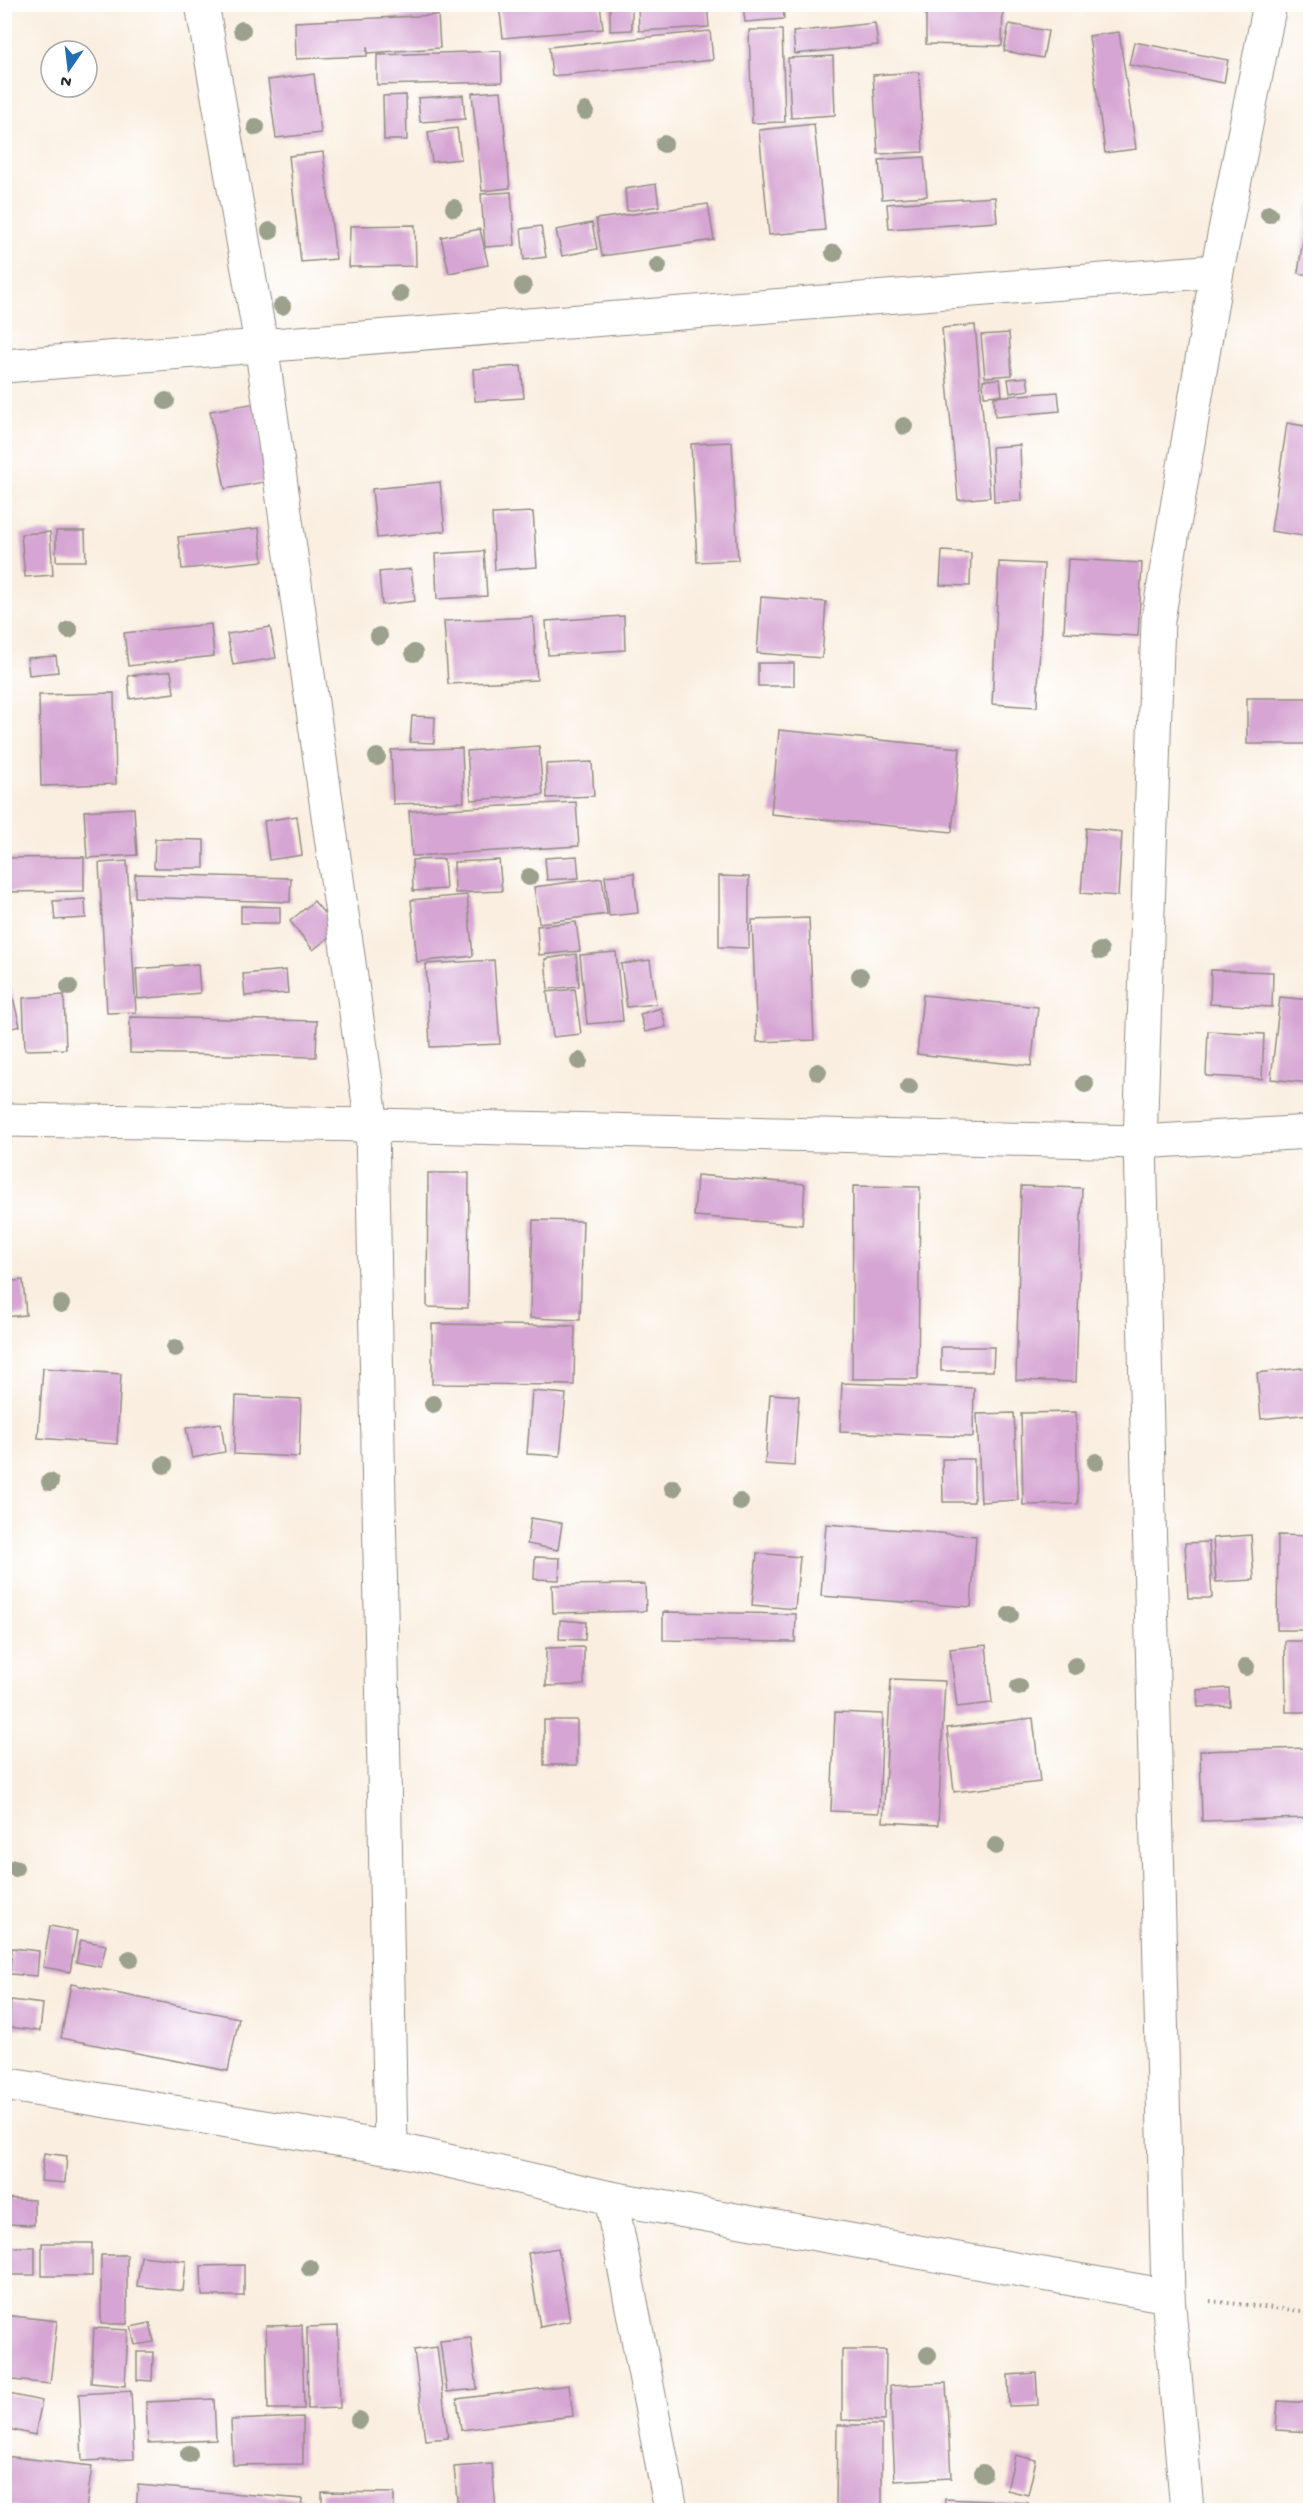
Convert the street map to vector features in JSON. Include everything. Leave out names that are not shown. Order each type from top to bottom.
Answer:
[{"type":"street","points":[[202,4],[261,344],[372,1125],[391,2148]]},
{"type":"street","points":[[1187,2511],[1168,2296],[1140,1142],[1158,620],[1216,271],[1270,4]]},
{"type":"street","points":[[4,366],[261,344],[1216,271]]},
{"type":"street","points":[[4,1120],[372,1125],[1140,1142],[1311,1132]]},
{"type":"street","points":[[4,2084],[391,2148],[610,2198],[1168,2296]]},
{"type":"street","points":[[610,2198],[671,2511]]},
{"type":"path","points":[[1168,2296],[1311,2312]]},
{"type":"building","points":[[499,4],[600,4],[603,29],[503,38]]},
{"type":"building","points":[[638,4],[707,4],[709,27],[639,31]]},
{"type":"building","points":[[743,4],[783,4],[784,19],[745,22]]},
{"type":"building","points":[[926,4],[1003,4],[1002,46],[926,44]]},
{"type":"building","points":[[610,5],[632,5],[632,30],[610,31]]},
{"type":"building","points":[[438,15],[440,48],[368,53],[367,46],[367,56],[296,59],[295,22]]},
{"type":"building","points":[[875,23],[878,45],[795,54],[793,32]]},
{"type":"building","points":[[1009,24],[1048,31],[1043,58],[1004,51]]},
{"type":"building","points":[[749,30],[782,30],[785,122],[752,123]]},
{"type":"building","points":[[710,31],[713,60],[552,76],[549,47]]},
{"type":"building","points":[[1119,32],[1136,149],[1105,153],[1089,36]]},
{"type":"building","points":[[1134,42],[1228,60],[1224,83],[1129,65]]},
{"type":"building","points":[[501,51],[502,82],[377,85],[377,55]]},
{"type":"building","points":[[833,56],[835,115],[791,118],[788,58]]},
{"type":"building","points":[[919,72],[923,152],[878,154],[873,75]]},
{"type":"building","points":[[314,74],[321,133],[276,138],[268,80]]},
{"type":"building","points":[[501,91],[510,188],[482,191],[472,93]]},
{"type":"building","points":[[406,95],[407,140],[384,140],[383,96]]},
{"type":"building","points":[[463,95],[465,119],[420,122],[418,98]]},
{"type":"building","points":[[814,124],[825,230],[769,235],[759,130]]},
{"type":"building","points":[[457,128],[461,159],[432,162],[428,132]]},
{"type":"building","points":[[323,152],[336,259],[301,262],[289,156]]},
{"type":"building","points":[[924,157],[927,196],[882,199],[879,160]]},
{"type":"building","points":[[656,184],[659,206],[627,211],[625,189]]},
{"type":"building","points":[[511,192],[515,245],[485,247],[481,194]]},
{"type":"building","points":[[995,197],[997,222],[889,229],[887,204]]},
{"type":"building","points":[[708,204],[714,240],[602,256],[596,219]]},
{"type":"building","points":[[1308,204],[1310,204],[1310,275],[1298,273]]},
{"type":"building","points":[[592,223],[597,249],[562,256],[556,230]]},
{"type":"building","points":[[415,225],[416,266],[349,267],[350,226]]},
{"type":"building","points":[[541,226],[546,257],[524,260],[521,229]]},
{"type":"building","points":[[480,229],[488,265],[449,273],[441,237]]},
{"type":"building","points":[[975,325],[990,497],[958,500],[942,328]]},
{"type":"building","points":[[1009,333],[1012,375],[985,377],[981,335]]},
{"type":"building","points":[[521,366],[524,398],[475,401],[473,369]]},
{"type":"building","points":[[1027,377],[1029,390],[1010,393],[1008,379]]},
{"type":"building","points":[[1000,379],[1002,395],[984,396],[983,380]]},
{"type":"building","points":[[1058,392],[1060,411],[995,417],[994,397]]},
{"type":"building","points":[[256,403],[270,481],[225,489],[210,411]]},
{"type":"building","points":[[1287,423],[1310,427],[1310,537],[1271,531]]},
{"type":"building","points":[[732,442],[738,560],[697,562],[691,444]]},
{"type":"building","points":[[1020,445],[1022,501],[994,502],[992,447]]},
{"type":"building","points":[[440,482],[445,531],[377,538],[372,489]]},
{"type":"building","points":[[533,512],[537,567],[495,570],[492,514]]},
{"type":"building","points":[[259,528],[263,561],[182,569],[178,537]]},
{"type":"building","points":[[56,531],[85,531],[86,561],[56,561]]},
{"type":"building","points":[[50,532],[53,575],[25,577],[21,534]]},
{"type":"building","points":[[484,551],[487,596],[437,599],[435,554]]},
{"type":"building","points":[[942,551],[971,553],[970,586],[940,585]]},
{"type":"building","points":[[1068,559],[1142,563],[1138,636],[1064,632]]},
{"type":"building","points":[[999,562],[1044,564],[1037,707],[992,704]]},
{"type":"building","points":[[411,569],[415,601],[382,605],[379,572]]},
{"type":"building","points":[[761,597],[826,602],[822,658],[757,653]]},
{"type":"building","points":[[624,616],[625,650],[548,655],[546,621]]},
{"type":"building","points":[[533,617],[537,680],[448,684],[444,621]]},
{"type":"building","points":[[211,624],[214,656],[128,666],[124,633]]},
{"type":"building","points":[[270,627],[276,658],[233,665],[227,634]]},
{"type":"building","points":[[56,656],[58,672],[29,675],[27,658]]},
{"type":"building","points":[[758,663],[794,663],[794,686],[758,686]]},
{"type":"building","points":[[171,671],[174,693],[130,699],[128,676]]},
{"type":"building","points":[[114,693],[116,784],[41,786],[39,695]]},
{"type":"building","points":[[1247,698],[1310,698],[1310,744],[1247,744]]},
{"type":"building","points":[[412,716],[435,717],[434,743],[410,742]]},
{"type":"building","points":[[779,730],[960,748],[952,832],[771,814]]},
{"type":"building","points":[[539,746],[543,795],[471,800],[467,751]]},
{"type":"building","points":[[462,748],[464,802],[393,804],[391,750]]},
{"type":"building","points":[[592,762],[594,796],[547,798],[546,764]]},
{"type":"building","points":[[576,802],[579,846],[412,856],[409,811]]},
{"type":"building","points":[[134,808],[137,855],[87,858],[84,811]]},
{"type":"building","points":[[297,816],[302,855],[269,860],[264,821]]},
{"type":"building","points":[[1086,828],[1122,832],[1118,896],[1081,893]]},
{"type":"building","points":[[155,839],[204,840],[204,868],[154,868]]},
{"type":"building","points":[[577,856],[579,878],[547,880],[545,858]]},
{"type":"building","points":[[84,857],[84,891],[4,892],[4,858]]},
{"type":"building","points":[[444,859],[446,889],[413,891],[412,860]]},
{"type":"building","points":[[499,860],[502,891],[455,893],[454,862]]},
{"type":"building","points":[[127,861],[136,1012],[107,1013],[99,863]]},
{"type":"building","points":[[634,873],[638,913],[609,916],[605,876]]},
{"type":"building","points":[[135,874],[291,878],[290,902],[135,897]]},
{"type":"building","points":[[719,876],[749,877],[749,948],[719,947]]},
{"type":"building","points":[[602,878],[607,914],[539,923],[534,887]]},
{"type":"building","points":[[467,895],[473,956],[417,962],[411,900]]},
{"type":"building","points":[[85,899],[86,918],[55,920],[53,901]]},
{"type":"building","points":[[314,901],[338,930],[313,950],[290,921]]},
{"type":"building","points":[[241,906],[280,907],[280,923],[241,923]]},
{"type":"building","points":[[809,918],[814,1040],[757,1042],[752,920]]},
{"type":"building","points":[[576,922],[580,951],[539,955],[537,926]]},
{"type":"building","points":[[616,952],[623,1021],[587,1024],[580,955]]},
{"type":"building","points":[[576,954],[579,986],[548,989],[545,959]]},
{"type":"building","points":[[494,960],[500,1044],[430,1047],[426,964]]},
{"type":"building","points":[[650,960],[656,1004],[627,1007],[621,964]]},
{"type":"building","points":[[198,964],[200,993],[138,999],[136,969]]},
{"type":"building","points":[[286,970],[288,993],[245,996],[243,974]]},
{"type":"building","points":[[1211,970],[1273,972],[1272,1007],[1210,1004]]},
{"type":"building","points":[[575,989],[581,1034],[553,1037],[547,992]]},
{"type":"building","points":[[11,990],[20,1026],[4,1030],[4,992]]},
{"type":"building","points":[[64,995],[66,1049],[25,1050],[23,998]]},
{"type":"building","points":[[923,995],[1038,1007],[1031,1066],[917,1054]]},
{"type":"building","points":[[1280,997],[1310,1000],[1310,1083],[1271,1079]]},
{"type":"building","points":[[661,1008],[666,1027],[645,1032],[640,1014]]},
{"type":"building","points":[[130,1017],[317,1021],[316,1057],[130,1053]]},
{"type":"building","points":[[1208,1031],[1264,1034],[1262,1079],[1206,1076]]},
{"type":"building","points":[[428,1173],[469,1173],[468,1308],[427,1307]]},
{"type":"building","points":[[697,1175],[805,1184],[802,1225],[694,1216]]},
{"type":"building","points":[[853,1186],[920,1187],[918,1379],[852,1379]]},
{"type":"building","points":[[1021,1186],[1082,1188],[1076,1382],[1016,1380]]},
{"type":"building","points":[[533,1220],[583,1221],[580,1320],[530,1318]]},
{"type":"building","points":[[23,1280],[26,1315],[4,1317],[4,1282]]},
{"type":"building","points":[[432,1324],[575,1326],[574,1385],[432,1384]]},
{"type":"building","points":[[941,1347],[994,1347],[993,1371],[941,1371]]},
{"type":"building","points":[[1310,1367],[1310,1414],[1261,1419],[1257,1373]]},
{"type":"building","points":[[43,1368],[121,1374],[117,1444],[38,1438]]},
{"type":"building","points":[[842,1383],[974,1388],[973,1437],[840,1432]]},
{"type":"building","points":[[532,1391],[566,1394],[560,1456],[527,1454]]},
{"type":"building","points":[[770,1394],[799,1396],[794,1466],[765,1464]]},
{"type":"building","points":[[236,1396],[301,1399],[299,1457],[234,1454]]},
{"type":"building","points":[[1076,1412],[1078,1504],[1023,1505],[1021,1413]]},
{"type":"building","points":[[1014,1413],[1018,1500],[981,1502],[977,1414]]},
{"type":"building","points":[[221,1423],[225,1452],[192,1458],[186,1428]]},
{"type":"building","points":[[942,1459],[974,1459],[974,1502],[943,1502]]},
{"type":"building","points":[[531,1518],[562,1523],[558,1550],[527,1544]]},
{"type":"building","points":[[826,1524],[976,1536],[971,1607],[821,1596]]},
{"type":"building","points":[[1251,1535],[1254,1580],[1216,1582],[1213,1538]]},
{"type":"building","points":[[1278,1535],[1310,1536],[1310,1630],[1277,1630]]},
{"type":"building","points":[[1209,1542],[1212,1598],[1188,1598],[1185,1543]]},
{"type":"building","points":[[757,1553],[800,1557],[795,1609],[752,1605]]},
{"type":"building","points":[[535,1557],[560,1558],[559,1580],[534,1579]]},
{"type":"building","points":[[645,1584],[646,1611],[553,1613],[552,1585]]},
{"type":"building","points":[[663,1612],[796,1614],[795,1642],[663,1640]]},
{"type":"building","points":[[560,1620],[586,1622],[585,1640],[559,1639]]},
{"type":"building","points":[[1285,1641],[1310,1641],[1310,1712],[1286,1712]]},
{"type":"building","points":[[986,1645],[992,1703],[957,1707],[950,1649]]},
{"type":"building","points":[[584,1647],[584,1685],[546,1686],[546,1648]]},
{"type":"building","points":[[891,1679],[945,1681],[938,1825],[883,1822]]},
{"type":"building","points":[[1229,1688],[1230,1706],[1198,1707],[1197,1690]]},
{"type":"building","points":[[835,1712],[883,1714],[879,1813],[831,1811]]},
{"type":"building","points":[[1033,1718],[1040,1782],[954,1792],[947,1728]]},
{"type":"building","points":[[544,1720],[577,1720],[577,1765],[544,1765]]},
{"type":"building","points":[[1310,1748],[1310,1818],[1202,1821],[1200,1751]]},
{"type":"building","points":[[50,1926],[77,1931],[70,1972],[43,1967]]},
{"type":"building","points":[[81,1940],[106,1945],[101,1967],[76,1962]]},
{"type":"building","points":[[12,1948],[39,1951],[37,1976],[10,1974]]},
{"type":"building","points":[[71,1984],[239,2018],[228,2071],[61,2038]]},
{"type":"building","points":[[11,2000],[43,2004],[40,2031],[9,2027]]},
{"type":"building","points":[[44,2153],[67,2156],[65,2183],[41,2181]]},
{"type":"building","points":[[4,2198],[34,2200],[34,2225],[4,2224]]},
{"type":"building","points":[[42,2243],[92,2243],[92,2276],[42,2276]]},
{"type":"building","points":[[4,2247],[35,2247],[35,2275],[4,2275]]},
{"type":"building","points":[[558,2248],[570,2321],[540,2327],[528,2253]]},
{"type":"building","points":[[101,2255],[127,2255],[127,2324],[101,2324]]},
{"type":"building","points":[[141,2256],[186,2261],[183,2291],[137,2286]]},
{"type":"building","points":[[244,2265],[244,2296],[202,2296],[201,2266]]},
{"type":"building","points":[[4,2315],[57,2321],[50,2384],[4,2379]]},
{"type":"building","points":[[150,2323],[154,2342],[135,2345],[131,2327]]},
{"type":"building","points":[[302,2325],[304,2409],[268,2409],[266,2326]]},
{"type":"building","points":[[338,2326],[340,2408],[308,2409],[307,2327]]},
{"type":"building","points":[[94,2328],[128,2330],[125,2386],[91,2383]]},
{"type":"building","points":[[471,2338],[477,2389],[447,2392],[440,2341]]},
{"type":"building","points":[[437,2347],[448,2438],[425,2440],[414,2350]]},
{"type":"building","points":[[842,2350],[886,2350],[885,2421],[842,2420]]},
{"type":"building","points":[[137,2352],[153,2352],[152,2381],[137,2380]]},
{"type":"building","points":[[1036,2373],[1038,2405],[1009,2406],[1008,2375]]},
{"type":"building","points":[[946,2383],[951,2478],[895,2481],[890,2386]]},
{"type":"building","points":[[569,2385],[573,2416],[461,2430],[457,2399]]},
{"type":"building","points":[[131,2391],[134,2459],[82,2461],[79,2394]]},
{"type":"building","points":[[4,2393],[42,2401],[35,2435],[4,2428]]},
{"type":"building","points":[[214,2399],[216,2440],[148,2443],[146,2402]]},
{"type":"building","points":[[1278,2401],[1310,2403],[1310,2432],[1276,2430]]},
{"type":"building","points":[[303,2417],[303,2464],[233,2465],[231,2420]]},
{"type":"building","points":[[837,2425],[882,2425],[882,2510],[836,2510]]},
{"type":"building","points":[[1015,2455],[1036,2460],[1028,2495],[1007,2490]]},
{"type":"building","points":[[4,2456],[92,2466],[86,2510],[40,2510],[4,2506]]},
{"type":"building","points":[[492,2464],[496,2510],[458,2510],[454,2467]]},
{"type":"building","points":[[138,2485],[302,2499],[301,2510],[136,2510]]},
{"type":"building","points":[[322,2492],[394,2493],[394,2510],[322,2510]]},
{"type":"building","points":[[945,2499],[1028,2503],[1028,2510],[944,2510]]},
{"type":"building","points":[[453,2507],[454,2510],[414,2510],[414,2509]]}]
